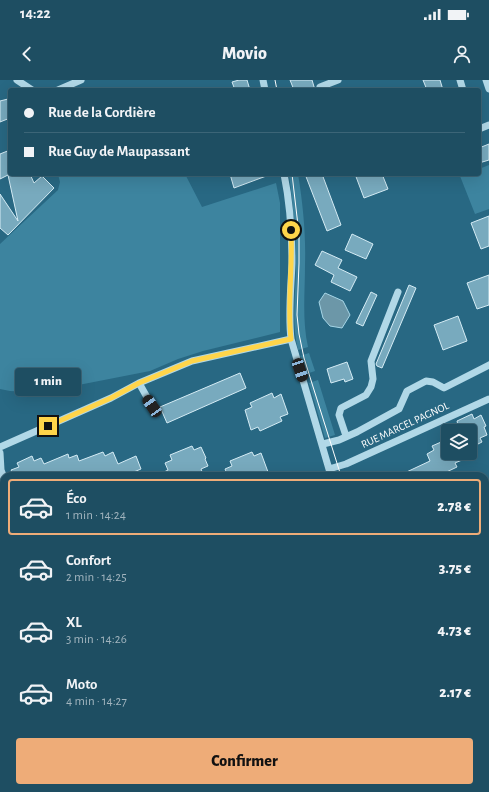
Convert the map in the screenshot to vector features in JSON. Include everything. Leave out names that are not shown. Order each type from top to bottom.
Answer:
[{"type":"street","points":[[17,80],[29,88]]},
{"type":"street","points":[[63,88],[81,80]]},
{"type":"street","points":[[319,86],[338,80]]},
{"type":"street","points":[[486,80],[489,89]]},
{"type":"street","points":[[284,176],[292,244],[289,316],[291,339],[323,444],[330,472]]},
{"type":"street","points":[[346,436],[339,415],[341,408],[366,395],[371,387],[373,379],[371,361],[398,292]]},
{"type":"street","points":[[0,447],[139,383],[192,361],[291,339]]},
{"type":"street","points":[[323,444],[346,436],[399,409],[407,391],[426,381],[433,382],[444,388],[489,365]]},
{"type":"street","points":[[139,383],[152,406]]},
{"type":"street","name":"RUE MARCEL PAGNOL","points":[[332,472],[346,464],[489,399]]},
{"type":"street","points":[[0,453],[2,472]]},
{"type":"shaded area","points":[[489,165],[489,209],[475,214],[460,176],[481,176],[481,168]]},
{"type":"shaded area","points":[[58,176],[186,176],[202,207],[276,183],[280,203],[280,332],[203,351],[178,359],[150,371],[58,389],[32,392],[0,389],[0,244],[58,190],[60,182]]},
{"type":"shaded area","points":[[289,176],[298,176],[305,231],[304,317],[308,347],[298,350],[294,318],[296,264],[293,208]]},
{"type":"shaded area","points":[[325,293],[343,301],[350,315],[342,328],[330,326],[323,318],[319,302]]},
{"type":"shaded area","points":[[309,353],[315,371],[306,374],[300,356]]},
{"type":"shaded area","points":[[318,380],[335,435],[325,438],[309,383]]},
{"type":"building","points":[[247,80],[249,88],[234,88],[232,82]]},
{"type":"building","points":[[290,80],[312,80],[314,88],[293,88]]},
{"type":"building","points":[[423,80],[440,80],[442,88],[426,88]]},
{"type":"building","points":[[8,99],[8,119],[0,122],[0,101]]},
{"type":"building","points":[[489,144],[489,160],[481,162],[481,147]]},
{"type":"building","points":[[8,151],[8,175],[0,179],[0,154]]},
{"type":"building","points":[[8,176],[31,176],[34,183],[42,176],[54,188],[8,235],[0,228],[0,194],[18,221]]},
{"type":"building","points":[[231,176],[266,176],[234,188]]},
{"type":"building","points":[[306,176],[323,176],[341,225],[327,231]]},
{"type":"building","points":[[356,176],[383,176],[388,189],[364,198]]},
{"type":"building","points":[[489,216],[489,246],[481,249],[471,223]]},
{"type":"building","points":[[352,234],[373,244],[366,259],[345,250]]},
{"type":"building","points":[[322,251],[342,260],[338,268],[357,277],[350,291],[331,282],[334,275],[315,265]]},
{"type":"building","points":[[489,275],[489,305],[477,309],[467,283]]},
{"type":"building","points":[[409,285],[416,288],[382,368],[376,364]]},
{"type":"building","points":[[371,292],[377,295],[363,326],[356,323]]},
{"type":"building","points":[[458,316],[467,341],[443,350],[434,325]]},
{"type":"building","points":[[347,362],[353,379],[345,382],[344,379],[331,383],[327,369]]},
{"type":"building","points":[[240,373],[246,388],[167,423],[160,407]]},
{"type":"building","points":[[272,393],[274,398],[281,394],[288,414],[280,417],[282,421],[260,431],[258,427],[251,430],[245,410],[252,407],[250,403]]},
{"type":"building","points":[[472,414],[474,419],[481,415],[486,426],[484,427],[487,435],[480,438],[482,442],[477,444],[477,424],[458,424],[457,421]]},
{"type":"building","points":[[441,442],[441,460],[462,460],[455,463],[457,467],[446,472],[407,472],[430,461],[427,454],[434,450],[432,446]]},
{"type":"building","points":[[192,446],[194,450],[201,447],[208,466],[201,469],[202,472],[164,472],[168,470],[165,463],[172,460],[170,455]]},
{"type":"building","points":[[103,452],[105,456],[113,452],[118,464],[136,456],[141,469],[134,472],[12,472],[11,470],[19,467],[17,463],[32,456],[34,461],[41,458],[44,464],[68,454],[69,458],[77,455],[79,461]]},
{"type":"building","points":[[252,452],[254,456],[261,453],[268,472],[226,472],[225,469],[232,466],[230,461]]},
{"type":"tram line","points":[[275,80],[277,88]]},
{"type":"tram line","points":[[292,176],[299,234],[297,315],[299,334],[304,358],[340,472]]},
{"type":"route","points":[[48,426],[111,398],[139,383],[192,361],[212,355],[291,339],[289,316],[292,263],[291,230]]}]
